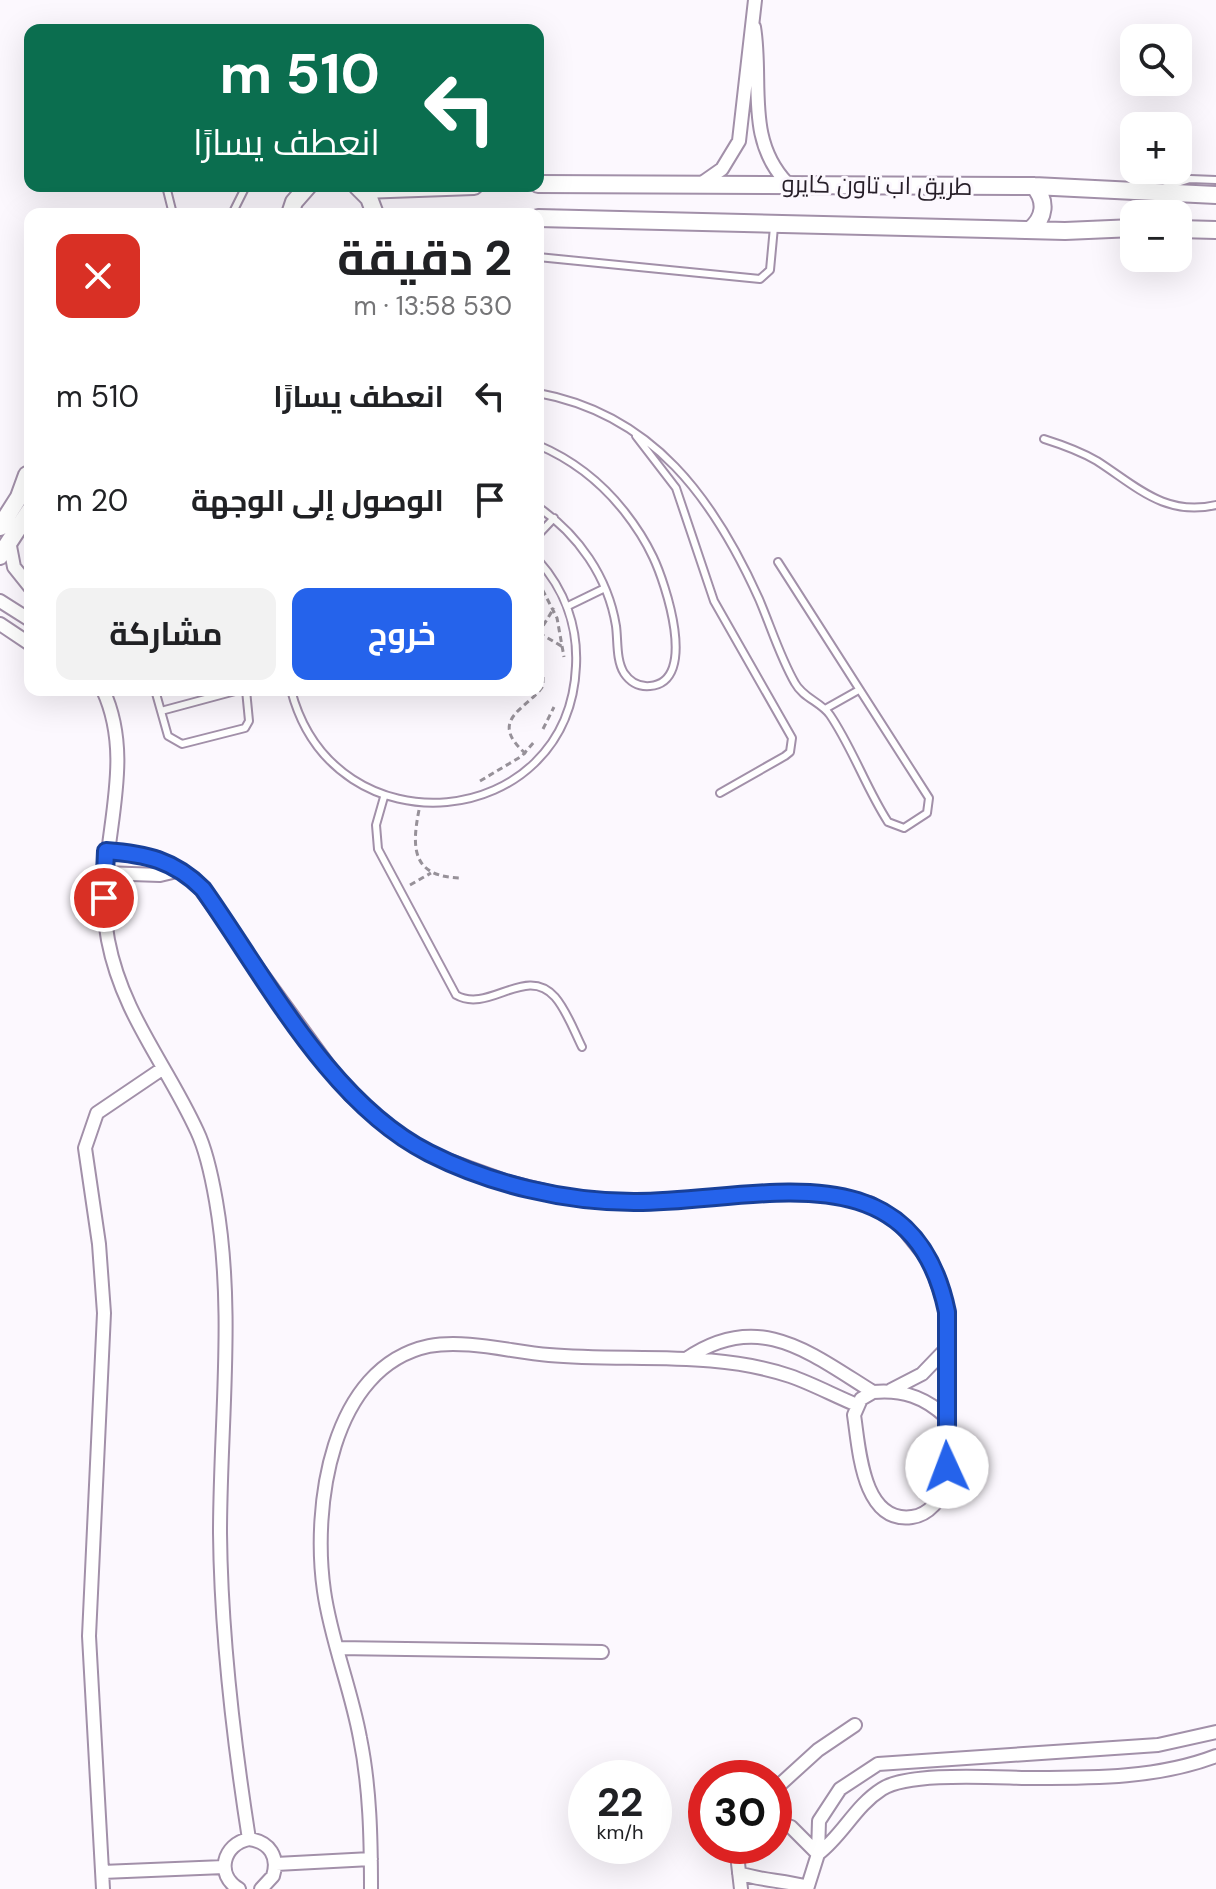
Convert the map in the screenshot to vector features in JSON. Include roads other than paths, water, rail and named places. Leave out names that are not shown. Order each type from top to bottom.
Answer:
[{"type":"street","points":[[702,183],[722,169],[736,148],[755,0]]},
{"type":"street","points":[[753,20],[762,145],[772,166],[787,183]]},
{"type":"street","points":[[743,92],[758,92]]},
{"type":"street","name":"طريق اب تاون كايرو","points":[[544,184],[1034,186],[1216,195]]},
{"type":"street","points":[[1030,230],[1043,212],[1042,198],[1034,186]]},
{"type":"street","name":"طريق اب تاون كايرو","points":[[544,218],[1030,230],[1120,228]]},
{"type":"street","points":[[1192,229],[1216,230]]},
{"type":"street","points":[[0,512],[24,479]]},
{"type":"street","points":[[0,556],[24,484]]},
{"type":"street","points":[[5,534],[24,516]]},
{"type":"street","points":[[5,534],[14,567],[24,580]]},
{"type":"street","points":[[0,601],[24,616]]},
{"type":"street","points":[[0,624],[24,640]]},
{"type":"street","points":[[105,696],[112,716],[118,754],[103,873],[105,917],[116,972],[145,1041],[197,1131],[211,1177],[219,1228],[225,1331],[220,1531],[223,1623],[232,1724],[249,1839]]},
{"type":"street","points":[[106,851],[146,854],[181,870],[203,889],[342,1085],[368,1113],[409,1142],[454,1164],[570,1197],[664,1201],[803,1191],[870,1203],[910,1234],[930,1262],[947,1312],[947,1348],[946,1417],[947,1475],[943,1492],[933,1506],[910,1518],[884,1508],[867,1486],[854,1415],[857,1405],[873,1392],[891,1390],[922,1374],[947,1348]]},
{"type":"street","points":[[103,873],[160,875],[181,870]]},
{"type":"street","points":[[103,1889],[89,1636],[104,1313],[99,1244],[85,1148],[97,1113],[162,1069]]},
{"type":"street","points":[[686,1359],[724,1340],[764,1337],[806,1350],[873,1392]]},
{"type":"street","points":[[371,1889],[360,1738],[327,1614],[321,1560],[328,1478],[348,1409],[363,1385],[383,1366],[413,1351],[445,1344],[569,1357],[686,1359],[790,1376],[857,1405]]},
{"type":"street","points":[[891,1390],[920,1398],[946,1417]]},
{"type":"street","points":[[337,1648],[602,1652]]},
{"type":"street","points":[[792,1774],[818,1750],[855,1725]]},
{"type":"street","points":[[739,1873],[760,1879],[781,1879],[807,1888],[818,1854],[819,1821],[840,1789],[878,1764],[1158,1745],[1216,1732]]},
{"type":"street","points":[[1035,1778],[1038,1755]]},
{"type":"street","points":[[818,1854],[838,1839],[855,1812],[884,1787],[957,1775],[1035,1778],[1142,1775],[1191,1766],[1216,1756]]},
{"type":"street","points":[[878,1764],[884,1787]]},
{"type":"street","points":[[792,1828],[818,1854]]},
{"type":"street","points":[[239,1889],[229,1880],[224,1867],[231,1848],[249,1839],[268,1846],[276,1864],[270,1882],[261,1889]]},
{"type":"street","points":[[276,1864],[371,1859]]},
{"type":"street","points":[[738,1864],[741,1889]]},
{"type":"street","points":[[102,1872],[224,1867]]},
{"type":"lane","points":[[1156,192],[1181,181],[1216,180]]},
{"type":"lane","points":[[544,258],[760,279],[770,270],[773,223]]},
{"type":"lane","points":[[544,395],[579,404],[630,431],[678,466],[711,510],[745,570],[796,685],[825,709],[888,822],[904,828],[922,820],[930,806],[929,798],[857,691],[778,562]]},
{"type":"lane","points":[[630,431],[663,466],[676,488],[714,601],[792,738],[793,745],[785,756],[720,793]]},
{"type":"lane","points":[[1044,439],[1094,459],[1154,500],[1184,507],[1216,505]]},
{"type":"lane","points":[[544,448],[579,468],[609,494],[634,523],[653,557],[669,603],[676,651],[673,671],[659,684],[641,686],[625,676],[605,588],[578,543],[544,511]]},
{"type":"lane","points":[[544,529],[554,518]]},
{"type":"lane","points":[[293,696],[298,716],[319,750],[348,778],[384,797],[420,804],[462,802],[501,787],[535,762],[563,722],[575,685],[577,645],[568,606],[544,566]]},
{"type":"lane","points":[[568,606],[605,588]]},
{"type":"lane","points":[[825,709],[857,691]]},
{"type":"lane","points":[[157,696],[168,736],[178,744],[242,730],[249,721],[247,696]]},
{"type":"lane","points":[[161,711],[217,696]]},
{"type":"lane","points":[[384,797],[375,837],[399,892],[456,995],[477,1001],[527,985],[545,989],[559,1003],[582,1047]]}]
